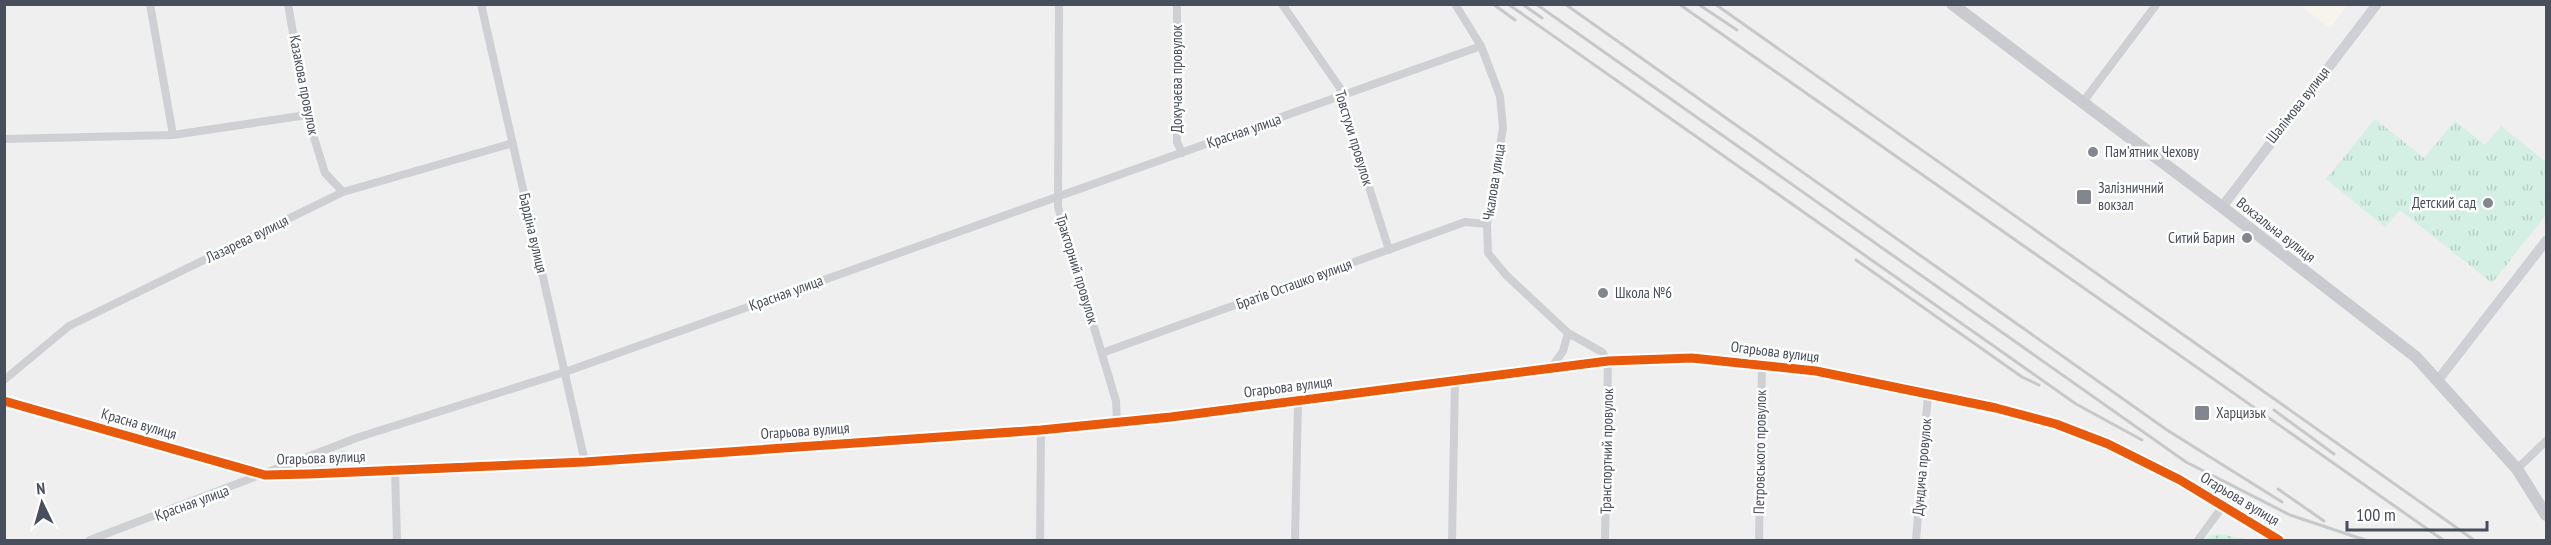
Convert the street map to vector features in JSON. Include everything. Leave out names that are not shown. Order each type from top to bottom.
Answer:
[{"type":"main road","name":"Вокзальна вулиця","points":[[1952,4],[2222,207],[2416,357],[2517,469],[2547,515]]},
{"type":"main road","name":"Шалімова вулиця","points":[[2222,207],[2377,4]]},
{"type":"main road","points":[[2438,380],[2547,241]]},
{"type":"street","points":[[150,4],[173,135]]},
{"type":"street","name":"Казакова провулок","points":[[288,4],[307,115],[325,173],[343,192]]},
{"type":"street","name":"Бардіна вулиця","points":[[481,4],[585,462]]},
{"type":"street","name":"Тракторний провулок","points":[[1059,4],[1058,207],[1116,401],[1117,423]]},
{"type":"street","name":"Докучаєва провулок","points":[[1178,4],[1177,142],[1182,153]]},
{"type":"street","name":"Товстухи провулок","points":[[1282,4],[1340,88],[1389,250]]},
{"type":"street","name":"Чкалова улица","points":[[1455,4],[1482,46],[1500,96],[1503,128],[1487,224],[1488,253],[1506,275],[1568,333],[1602,352],[1608,361]]},
{"type":"street","points":[[2083,102],[2156,5]]},
{"type":"street","name":"Красная улица","points":[[90,540],[265,475],[359,437],[565,372],[1482,46]]},
{"type":"street","points":[[4,139],[173,135],[307,115]]},
{"type":"street","name":"Лазарева вулиця","points":[[4,380],[69,326],[343,192],[513,143]]},
{"type":"street","name":"Братів Осташко вулиця","points":[[1102,353],[1465,222],[1487,224]]},
{"type":"street","points":[[1550,370],[1563,351],[1568,333]]},
{"type":"street","name":"Огарьова вулиця","points":[[265,475],[585,462],[1041,430],[1298,402],[1608,361],[1692,358],[1762,363],[1816,371],[2056,424],[2118,449],[2180,480],[2280,540]]},
{"type":"street","name":"Транспортний провулок","points":[[1605,540],[1608,361]]},
{"type":"street","name":"Петровського провулок","points":[[1759,540],[1762,363]]},
{"type":"street","points":[[1452,540],[1455,381]]},
{"type":"street","name":"Дундича провулок","points":[[1917,540],[1928,394]]},
{"type":"street","name":"Красна вулиця","points":[[4,401],[265,475]]},
{"type":"street","points":[[1295,540],[1298,402]]},
{"type":"street","points":[[1040,540],[1041,430]]},
{"type":"street","points":[[2517,469],[2547,441]]},
{"type":"street","points":[[395,470],[397,540]]},
{"type":"street","points":[[2198,540],[2223,506]]},
{"type":"shaded area","points":[[2300,5],[2347,5],[2330,28]]},
{"type":"green space","points":[[2375,119],[2424,158],[2455,121],[2485,145],[2501,126],[2546,162],[2546,215],[2492,283],[2400,210],[2385,227],[2326,179]]},
{"type":"green space","points":[[342,450],[349,453],[349,464],[313,466],[315,461]]},
{"type":"green space","points":[[2219,534],[2251,540],[2203,540],[2211,535]]},
{"type":"railway","points":[[1493,4],[1515,20]]},
{"type":"railway","points":[[1508,4],[2076,404],[2142,440]]},
{"type":"railway","points":[[1522,4],[1542,18]]},
{"type":"railway","points":[[1536,4],[2186,462],[2290,515],[2365,540]]},
{"type":"railway","points":[[1565,4],[2167,430],[2282,502]]},
{"type":"railway","points":[[1679,4],[2443,540]]},
{"type":"railway","points":[[1698,4],[1737,30]]},
{"type":"railway","points":[[1715,4],[2474,540]]},
{"type":"railway","points":[[1856,260],[2022,377],[2039,385]]},
{"type":"railway","points":[[2274,410],[2334,454]]},
{"type":"railway","points":[[2278,489],[2324,521]]},
{"type":"cycle path","points":[[4,401],[265,475],[309,474],[585,462],[1041,430],[1171,417],[1608,361],[1692,358],[1816,371],[1996,408],[2056,424],[2108,444],[2180,480],[2279,540]]},
{"type":"place","name":"Пам'ятник Чехову","points":[[2093,152]]},
{"type":"place","name":"Залізничний вокзал","points":[[2084,197]]},
{"type":"place","name":"Детский сад","points":[[2488,203]]},
{"type":"place","name":"Ситий Барин","points":[[2247,238]]},
{"type":"place","name":"Школа №6","points":[[1603,293]]},
{"type":"place","name":"Харцизьк","points":[[2202,413]]}]
